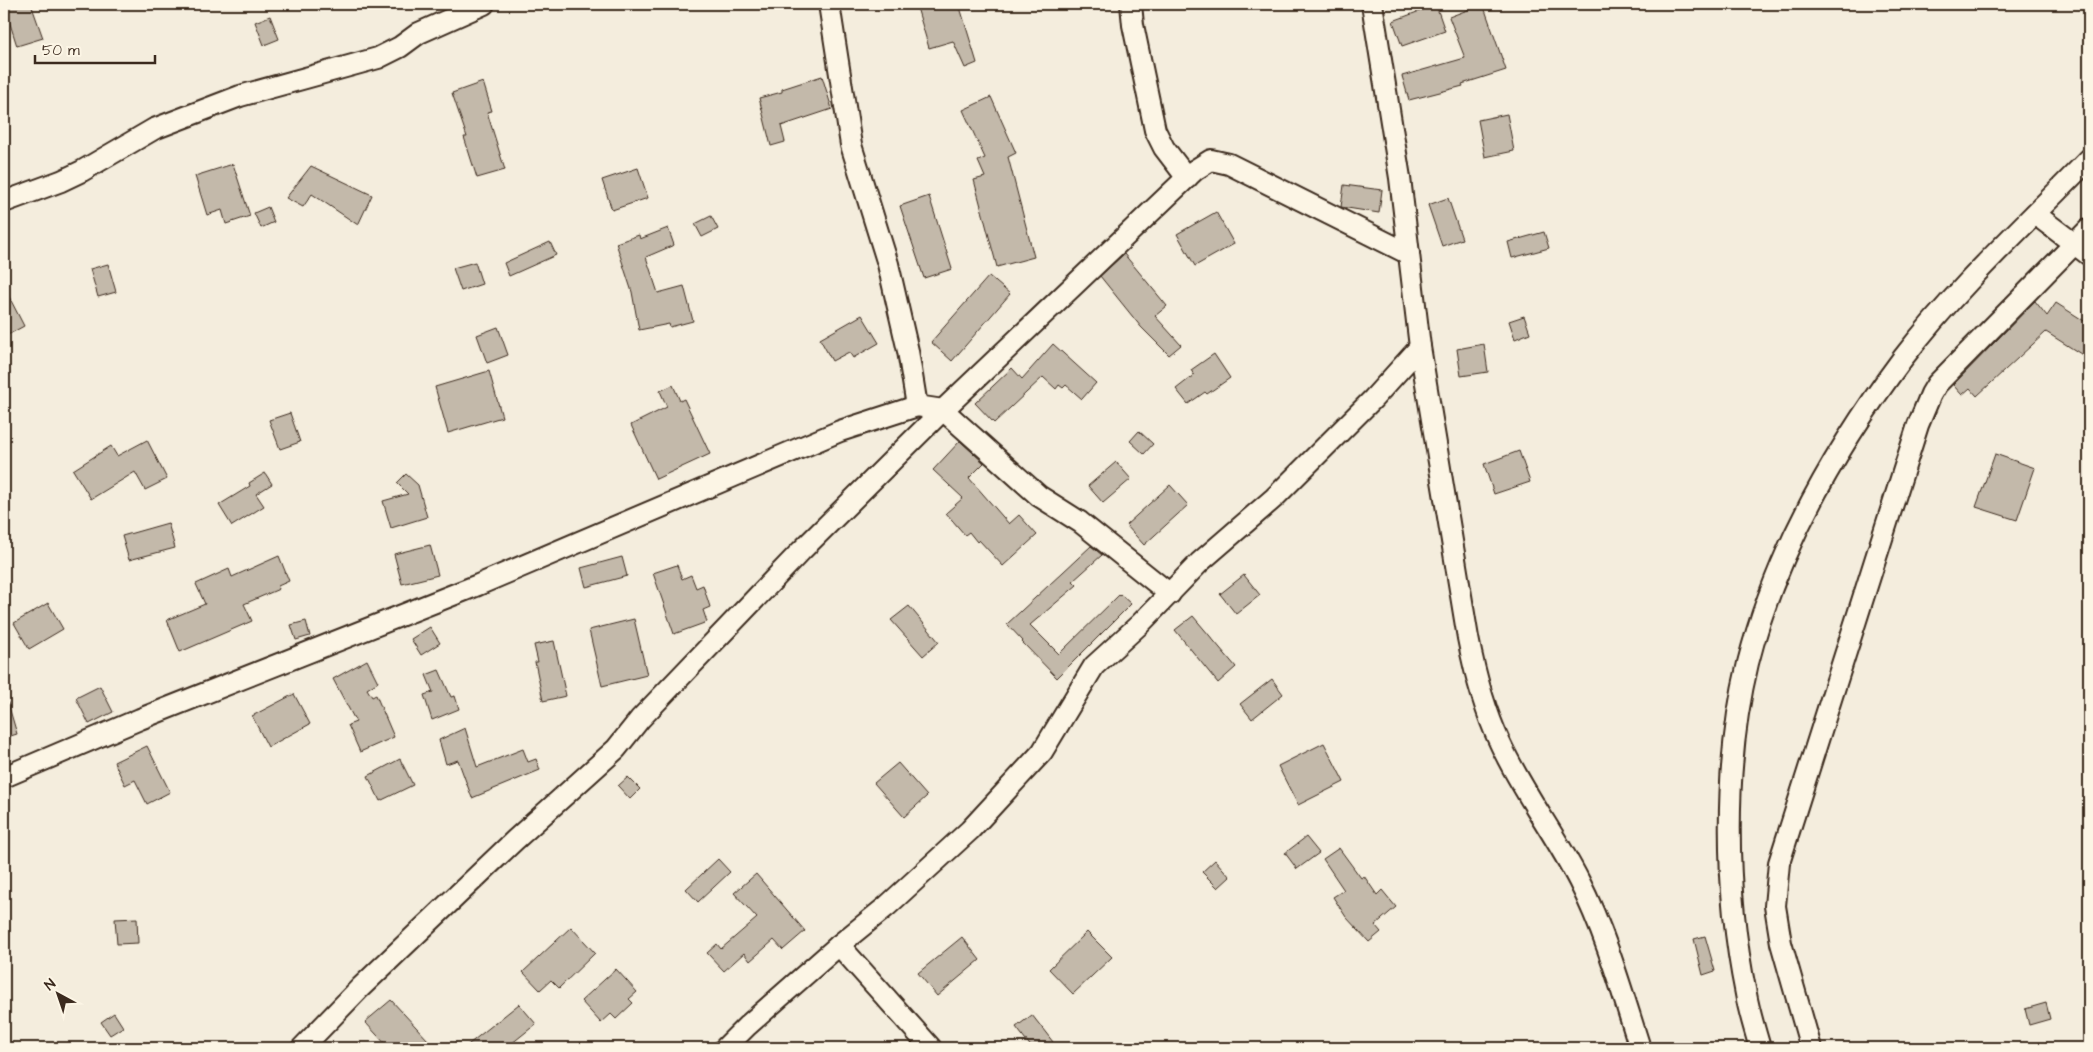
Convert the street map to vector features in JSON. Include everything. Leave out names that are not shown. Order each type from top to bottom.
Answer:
[{"type":"street","points":[[4,202],[82,171],[154,129],[240,96],[378,58],[400,47],[420,33],[484,4]]},
{"type":"street","points":[[829,4],[851,145],[888,264],[908,351],[917,406]]},
{"type":"street","points":[[1131,4],[1133,25],[1155,130],[1164,148],[1187,178]]},
{"type":"street","points":[[1372,4],[1400,178],[1420,347],[1468,638],[1478,685],[1500,744],[1557,841],[1592,910],[1606,945],[1640,1048]]},
{"type":"street","points":[[1760,1048],[1746,995],[1733,903],[1731,855],[1732,782],[1736,728],[1748,663],[1784,557],[1821,483],[1866,410],[1904,357],[1953,298],[2089,159]]},
{"type":"street","points":[[302,1048],[360,988],[515,840],[616,749],[640,719],[800,551],[943,410],[1195,170],[1211,160],[1229,164],[1409,254]]},
{"type":"street","points":[[2035,214],[2082,250]]},
{"type":"street","points":[[1811,1048],[1781,942],[1775,906],[1779,864],[1918,425],[1931,394],[1938,384],[2082,250],[2089,229]]},
{"type":"street","points":[[725,1048],[747,1026],[931,866],[997,802],[1042,752],[1094,666],[1170,594],[1200,562],[1274,498],[1372,399],[1420,347]]},
{"type":"street","points":[[4,777],[140,719],[469,589],[840,431],[917,406],[943,410],[1038,496],[1080,522],[1170,594]]},
{"type":"street","points":[[839,945],[931,1048]]},
{"type":"building","points":[[20,4],[31,4],[43,38],[17,46],[5,8]]},
{"type":"building","points":[[916,4],[959,4],[977,63],[965,68],[953,41],[929,48]]},
{"type":"building","points":[[1483,4],[1506,70],[1462,84],[1463,86],[1409,100],[1402,76],[1465,58],[1449,17]]},
{"type":"building","points":[[1436,5],[1445,31],[1402,46],[1393,21]]},
{"type":"building","points":[[270,16],[279,39],[264,45],[255,22]]},
{"type":"building","points":[[822,76],[832,109],[781,126],[785,142],[771,146],[759,98],[782,92],[782,89]]},
{"type":"building","points":[[483,82],[492,111],[487,112],[505,170],[477,178],[464,137],[467,137],[452,93]]},
{"type":"building","points":[[991,97],[1016,153],[1008,157],[1034,257],[997,267],[974,180],[985,177],[978,161],[985,158],[963,110]]},
{"type":"building","points":[[1507,114],[1514,151],[1485,157],[1478,120]]},
{"type":"building","points":[[233,164],[250,216],[226,224],[222,210],[207,215],[195,176]]},
{"type":"building","points":[[311,166],[372,195],[358,225],[312,194],[303,207],[286,198]]},
{"type":"building","points":[[638,168],[648,198],[612,210],[602,180]]},
{"type":"building","points":[[1344,185],[1382,190],[1379,213],[1341,207]]},
{"type":"building","points":[[929,196],[952,269],[924,278],[900,206]]},
{"type":"building","points":[[1448,198],[1462,239],[1442,246],[1428,205]]},
{"type":"building","points":[[268,207],[274,222],[261,228],[254,213]]},
{"type":"building","points":[[1216,212],[1234,244],[1195,266],[1177,234]]},
{"type":"building","points":[[711,216],[718,229],[702,237],[695,224]]},
{"type":"building","points":[[668,228],[674,245],[646,257],[658,293],[684,286],[693,321],[670,327],[669,324],[639,330],[632,292],[616,243],[639,235],[640,239]]},
{"type":"building","points":[[1544,232],[1549,248],[1512,258],[1508,242]]},
{"type":"building","points":[[550,242],[556,255],[509,276],[504,263]]},
{"type":"building","points":[[1124,254],[1167,306],[1155,316],[1181,345],[1169,355],[1141,327],[1100,276]]},
{"type":"building","points":[[475,262],[482,284],[461,291],[453,268]]},
{"type":"building","points":[[108,264],[116,292],[98,297],[90,269]]},
{"type":"building","points":[[989,276],[1010,294],[952,361],[931,342]]},
{"type":"building","points":[[4,287],[24,326],[4,337]]},
{"type":"building","points":[[2035,301],[2047,316],[2056,303],[2089,324],[2089,359],[2046,332],[1977,396],[1970,388],[1962,395],[1953,385]]},
{"type":"building","points":[[862,315],[879,343],[853,358],[849,352],[832,361],[820,339]]},
{"type":"building","points":[[1524,316],[1530,333],[1515,339],[1509,321]]},
{"type":"building","points":[[498,327],[508,355],[487,363],[477,335]]},
{"type":"building","points":[[1053,344],[1096,383],[1082,399],[1066,385],[1063,388],[1059,385],[1056,389],[1043,377],[994,423],[975,403],[1012,368],[1022,379]]},
{"type":"building","points":[[1484,344],[1488,372],[1461,376],[1457,349]]},
{"type":"building","points":[[1214,354],[1230,378],[1188,404],[1176,389],[1194,375],[1191,370]]},
{"type":"building","points":[[489,371],[502,417],[448,433],[435,387]]},
{"type":"building","points":[[673,385],[680,401],[684,399],[710,454],[656,479],[631,425],[667,407],[660,391]]},
{"type":"building","points":[[290,413],[300,442],[280,449],[269,420]]},
{"type":"building","points":[[1139,431],[1153,444],[1144,454],[1130,441]]},
{"type":"building","points":[[147,440],[167,479],[145,490],[135,472],[91,499],[73,470],[111,446],[117,456]]},
{"type":"building","points":[[960,441],[984,463],[969,478],[1009,524],[1019,515],[1037,535],[1003,566],[979,540],[977,542],[969,532],[965,535],[946,513],[963,498],[933,470]]},
{"type":"building","points":[[1519,451],[1530,482],[1494,494],[1484,464]]},
{"type":"building","points":[[1995,454],[2035,468],[2017,520],[1976,507]]},
{"type":"building","points":[[1116,462],[1131,479],[1103,503],[1088,486]]},
{"type":"building","points":[[265,473],[272,484],[256,494],[264,506],[232,526],[219,505],[250,486],[249,483]]},
{"type":"building","points":[[406,474],[418,485],[427,517],[391,528],[383,501],[408,494],[397,483]]},
{"type":"building","points":[[1170,485],[1188,505],[1144,545],[1126,525]]},
{"type":"building","points":[[168,523],[175,548],[129,560],[122,536]]},
{"type":"building","points":[[430,545],[438,575],[402,584],[394,554]]},
{"type":"building","points":[[1091,546],[1102,555],[1073,581],[1077,585],[1030,625],[1059,654],[1120,594],[1131,604],[1057,678],[1007,624]]},
{"type":"building","points":[[279,556],[289,581],[278,586],[279,589],[244,604],[252,621],[180,652],[167,620],[205,604],[196,584],[229,569],[232,577]]},
{"type":"building","points":[[622,557],[627,576],[586,587],[581,568]]},
{"type":"building","points":[[677,565],[682,579],[691,575],[696,588],[703,585],[710,607],[703,610],[707,622],[674,634],[653,573]]},
{"type":"building","points":[[1244,575],[1260,595],[1236,614],[1220,594]]},
{"type":"building","points":[[48,603],[63,629],[29,649],[14,623]]},
{"type":"building","points":[[909,606],[939,642],[923,656],[891,620]]},
{"type":"building","points":[[1193,616],[1236,667],[1218,683],[1175,630]]},
{"type":"building","points":[[634,619],[647,675],[602,686],[589,630]]},
{"type":"building","points":[[306,621],[310,636],[296,640],[291,625]]},
{"type":"building","points":[[430,627],[440,643],[421,655],[411,639]]},
{"type":"building","points":[[554,641],[566,696],[543,701],[535,662],[538,662],[534,645]]},
{"type":"building","points":[[367,660],[378,682],[367,689],[372,697],[376,695],[394,737],[360,752],[348,725],[356,722],[333,679]]},
{"type":"building","points":[[439,670],[451,697],[455,696],[459,709],[432,720],[424,695],[433,692],[426,675]]},
{"type":"building","points":[[1272,679],[1283,694],[1252,719],[1240,704]]},
{"type":"building","points":[[100,686],[113,712],[89,724],[76,698]]},
{"type":"building","points":[[294,694],[310,724],[268,747],[252,716]]},
{"type":"building","points":[[4,700],[7,700],[17,734],[4,738]]},
{"type":"building","points":[[465,728],[477,767],[523,749],[528,762],[536,759],[540,770],[472,798],[458,760],[446,764],[439,740]]},
{"type":"building","points":[[1324,743],[1344,782],[1298,805],[1278,766]]},
{"type":"building","points":[[147,746],[170,792],[147,804],[135,780],[125,785],[114,762]]},
{"type":"building","points":[[400,759],[413,785],[380,801],[368,776]]},
{"type":"building","points":[[898,763],[927,796],[904,817],[874,783]]},
{"type":"building","points":[[628,777],[640,789],[630,799],[618,786]]},
{"type":"building","points":[[1306,837],[1319,853],[1297,869],[1285,853]]},
{"type":"building","points":[[1339,848],[1361,878],[1364,876],[1377,895],[1382,890],[1396,907],[1375,925],[1381,932],[1369,942],[1346,917],[1333,897],[1344,890],[1323,859]]},
{"type":"building","points":[[718,859],[730,872],[698,902],[686,889]]},
{"type":"building","points":[[1215,860],[1230,877],[1218,888],[1202,872]]},
{"type":"building","points":[[756,874],[805,931],[783,950],[774,940],[750,961],[744,953],[724,971],[707,953],[717,944],[721,949],[757,918],[734,893]]},
{"type":"building","points":[[137,918],[138,943],[117,944],[115,919]]},
{"type":"building","points":[[571,927],[595,953],[559,988],[551,980],[540,990],[523,972]]},
{"type":"building","points":[[1087,932],[1112,957],[1073,994],[1049,969]]},
{"type":"building","points":[[1705,936],[1715,971],[1703,975],[1694,939]]},
{"type":"building","points":[[962,937],[980,960],[937,996],[918,973]]},
{"type":"building","points":[[616,969],[637,992],[629,999],[633,1003],[616,1019],[611,1014],[601,1023],[581,1001]]},
{"type":"building","points":[[391,1000],[428,1040],[419,1048],[389,1048],[365,1022]]},
{"type":"building","points":[[2046,1003],[2050,1019],[2029,1025],[2025,1009]]},
{"type":"building","points":[[519,1004],[536,1024],[506,1048],[464,1048]]},
{"type":"building","points":[[114,1013],[123,1027],[110,1035],[101,1022]]},
{"type":"building","points":[[1032,1015],[1053,1042],[1045,1048],[1032,1048],[1016,1027]]}]
